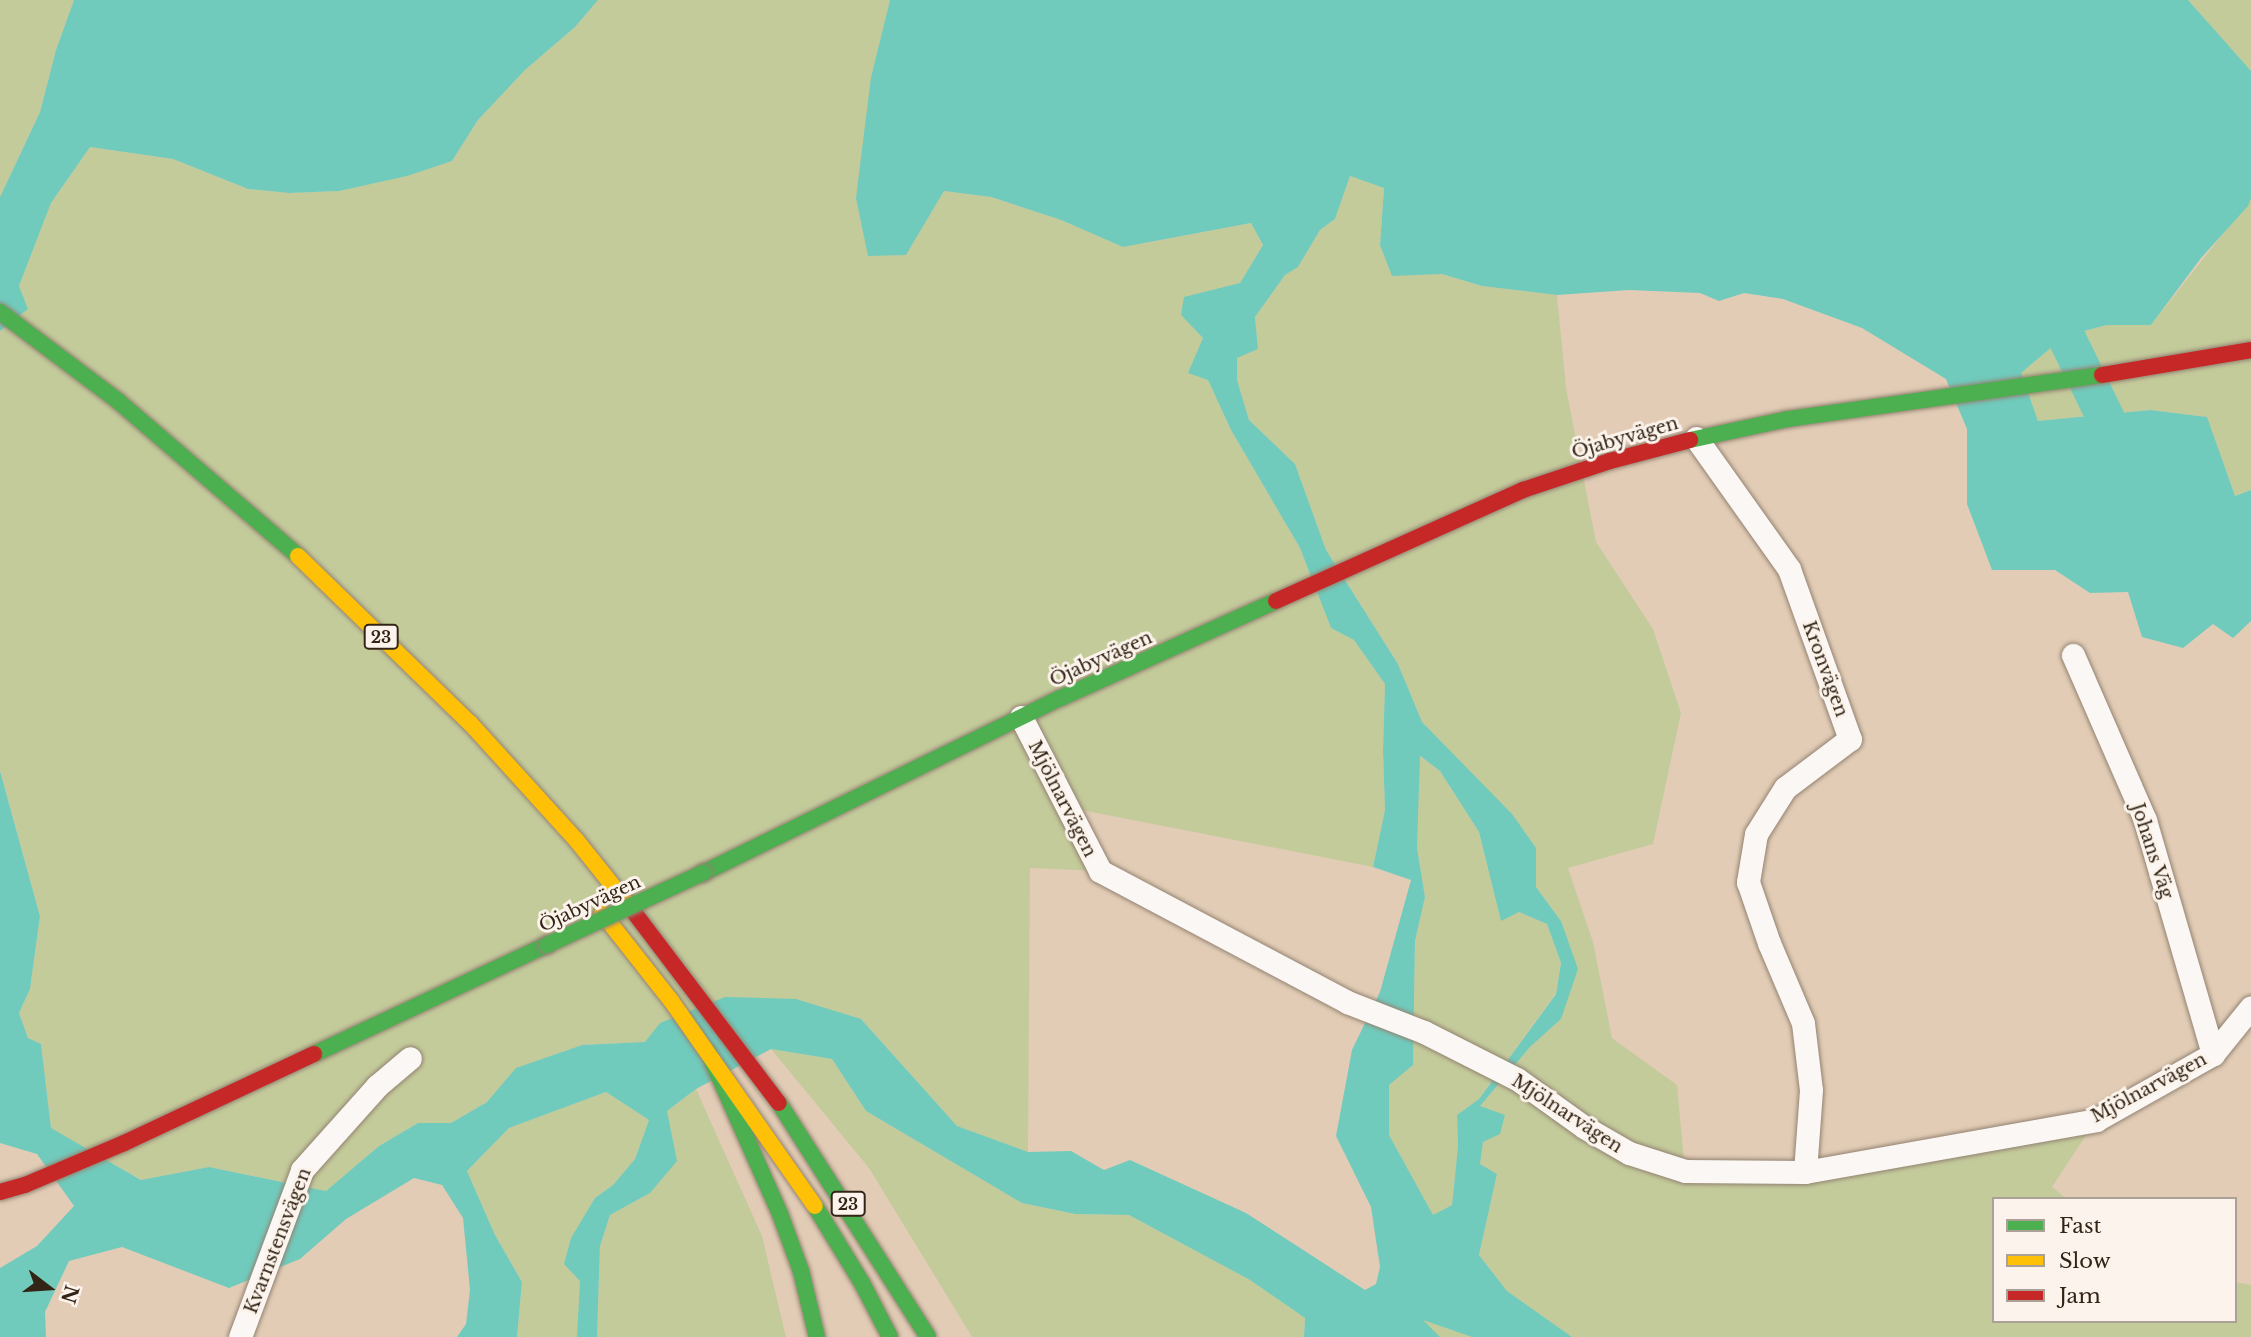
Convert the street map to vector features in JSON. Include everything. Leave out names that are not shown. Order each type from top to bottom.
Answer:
[{"type":"main road","name":"23","points":[[0,312],[118,401],[299,557],[460,714],[577,841],[698,993],[759,1077],[844,1198],[928,1337]]},
{"type":"main road","name":"Öjabyvägen","points":[[0,1192],[25,1185],[124,1143],[703,873],[1021,718],[1524,490],[1610,461],[1696,438],[1788,419],[2225,357],[2251,351]]},
{"type":"main road","points":[[175,472],[224,514]]},
{"type":"main road","points":[[595,904],[708,1052],[734,1098],[801,1271],[817,1337]]},
{"type":"main road","name":"23","points":[[734,1098],[793,1171],[862,1283],[890,1337]]},
{"type":"main road","name":"Öjabyvägen","points":[[0,1203],[25,1185]]},
{"type":"street","name":"Kronvägen","points":[[1696,438],[1789,569],[1850,739],[1785,788],[1756,834],[1748,882],[1769,943],[1803,1023],[1811,1090],[1805,1172]]},
{"type":"street","name":"Johans Väg","points":[[2073,654],[2145,820],[2213,1054]]},
{"type":"street","name":"Mjölnarvägen","points":[[1021,718],[1100,871],[1347,1002],[1424,1032],[1517,1079],[1584,1127],[1629,1153],[1685,1171],[1805,1172],[2096,1120],[2213,1054],[2251,1007]]},
{"type":"street","name":"Kvarnstensvägen","points":[[240,1337],[302,1170],[377,1086],[410,1058]]},
{"type":"green space","points":[[0,0],[74,0],[56,50],[40,112],[0,197]]},
{"type":"green space","points":[[598,0],[890,0],[871,77],[906,255],[944,191],[991,197],[1061,220],[1123,247],[1251,223],[1263,245],[1240,283],[1181,315],[1203,337],[1208,380],[1231,430],[1300,548],[1331,628],[1354,639],[1385,684],[1385,810],[1373,867],[1066,807],[1100,871],[1030,868],[1028,1152],[957,1126],[861,1019],[660,1023],[646,1042],[582,1045],[517,1068],[487,1102],[451,1123],[418,1123],[379,1146],[326,1191],[209,1167],[142,1180],[51,1129],[41,1044],[28,1038],[19,1013],[30,989],[40,915],[0,771],[0,331],[28,309],[19,286],[51,203],[90,147],[173,159],[248,189],[289,193],[339,191],[452,161],[478,120],[525,70],[575,27]]},
{"type":"green space","points":[[2188,0],[2251,0],[2251,71],[2218,35]]},
{"type":"green space","points":[[1350,176],[1384,188],[1380,244],[1392,275],[1442,274],[1482,286],[1557,295],[1566,388],[1596,542],[1653,629],[1681,713],[1653,844],[1568,868],[1593,942],[1612,1038],[1677,1085],[1685,1171],[1805,1172],[2096,1120],[2052,1187],[2064,1197],[1992,1197],[1992,1323],[2237,1323],[2237,1282],[2251,1285],[2251,1337],[1572,1337],[1507,1291],[1479,1255],[1497,1174],[1480,1164],[1483,1142],[1480,1106],[1530,1047],[1561,1019],[1561,921],[1536,887],[1536,848],[1422,722],[1398,664],[1326,550],[1295,464],[1249,420],[1237,380],[1237,357],[1258,349],[1255,317],[1285,275],[1298,267],[1320,230],[1335,219]]},
{"type":"green space","points":[[2251,198],[2251,490],[2235,496],[2206,417],[2150,410],[2038,421],[2021,373],[2065,336],[2107,325],[2151,325]]},
{"type":"green space","points":[[1419,756],[1440,771],[1479,832],[1501,920],[1519,912],[1547,924],[1561,963],[1556,993],[1479,1099],[1457,1115],[1458,1146],[1452,1205],[1433,1216],[1389,1136],[1389,1085],[1413,1064],[1415,941],[1425,897],[1417,848]]},
{"type":"green space","points":[[771,1049],[832,1059],[866,1111],[1022,1203],[1075,1214],[1129,1215],[1250,1280],[1305,1318],[1304,1337],[972,1337],[869,1168]]},
{"type":"green space","points":[[696,1089],[762,1236],[786,1337],[597,1337],[600,1246],[610,1215],[650,1193],[667,1111]]},
{"type":"green space","points":[[606,1092],[649,1120],[635,1159],[613,1185],[595,1198],[580,1281],[579,1334],[577,1337],[517,1337],[522,1282],[495,1235],[467,1171],[509,1128]]},
{"type":"green space","points":[[1421,1319],[1472,1337],[1440,1337]]},
{"type":"water","points":[[74,0],[598,0],[575,27],[525,70],[478,120],[452,161],[407,176],[339,191],[289,193],[248,189],[173,159],[90,147],[51,203],[19,286],[28,309],[0,331],[0,197],[40,112],[56,50]]},
{"type":"water","points":[[890,0],[2188,0],[2251,71],[2251,198],[2248,206],[2201,258],[2151,325],[2107,325],[2065,336],[2021,373],[2038,421],[2150,410],[2207,417],[2235,496],[2251,490],[2251,621],[2233,638],[2213,624],[2183,648],[2142,637],[2128,592],[2090,593],[2055,570],[1992,570],[1967,504],[1967,429],[1946,379],[1862,328],[1783,299],[1744,293],[1719,301],[1700,293],[1629,290],[1557,295],[1482,286],[1442,274],[1392,276],[1380,245],[1384,188],[1350,176],[1335,219],[1320,230],[1298,267],[1285,275],[1255,317],[1258,349],[1237,358],[1237,380],[1249,420],[1295,464],[1326,550],[1398,664],[1422,722],[1512,814],[1536,848],[1536,887],[1561,921],[1578,969],[1561,1019],[1530,1047],[1480,1106],[1505,1115],[1500,1134],[1483,1142],[1480,1164],[1497,1174],[1479,1255],[1507,1291],[1572,1337],[1472,1337],[1423,1320],[1440,1337],[1304,1337],[1305,1318],[1250,1280],[1129,1215],[1075,1214],[1022,1203],[866,1111],[832,1059],[771,1049],[696,1089],[667,1111],[677,1161],[650,1193],[610,1215],[600,1246],[597,1337],[577,1337],[580,1281],[564,1264],[571,1238],[595,1198],[613,1185],[635,1159],[649,1120],[606,1092],[509,1128],[467,1171],[495,1235],[522,1282],[517,1337],[457,1337],[466,1324],[470,1290],[463,1218],[442,1185],[414,1178],[346,1219],[300,1259],[229,1288],[122,1247],[69,1261],[45,1312],[46,1337],[0,1337],[0,1268],[37,1246],[74,1206],[37,1154],[0,1143],[0,771],[40,916],[30,989],[19,1013],[28,1038],[41,1044],[51,1128],[141,1180],[209,1167],[326,1191],[379,1146],[418,1123],[451,1123],[487,1102],[516,1068],[582,1045],[645,1042],[660,1023],[725,997],[796,999],[861,1019],[957,1126],[1028,1152],[1071,1151],[1104,1170],[1130,1160],[1246,1213],[1365,1290],[1376,1284],[1380,1267],[1371,1207],[1336,1136],[1352,1050],[1380,992],[1411,880],[1373,867],[1385,810],[1385,684],[1354,640],[1331,628],[1300,548],[1231,430],[1208,380],[1188,373],[1203,338],[1181,315],[1184,297],[1240,283],[1263,245],[1251,223],[1123,247],[1061,220],[991,197],[944,191],[906,255],[868,256],[856,198],[871,77]],"holes":[[[1420,756],[1440,771],[1479,832],[1501,921],[1519,912],[1547,924],[1561,963],[1556,994],[1479,1099],[1457,1115],[1458,1146],[1452,1205],[1433,1215],[1389,1135],[1389,1085],[1413,1065],[1415,941],[1425,897],[1417,848]]]},
{"type":"waterway","points":[[2043,289],[2127,462]]},
{"type":"traffic: fast","points":[[0,312],[118,401],[298,556]]},
{"type":"traffic: fast","points":[[1690,440],[1788,419],[2102,375]]},
{"type":"traffic: fast","points":[[703,873],[1061,698],[1276,601]]},
{"type":"traffic: fast","points":[[547,945],[703,873]]},
{"type":"traffic: fast","points":[[314,1054],[547,945]]},
{"type":"traffic: fast","points":[[708,1052],[780,1214],[801,1271],[817,1337]]},
{"type":"traffic: fast","points":[[779,1103],[928,1337]]},
{"type":"traffic: fast","points":[[815,1206],[862,1283],[890,1337]]},
{"type":"traffic: slow","points":[[298,556],[470,723],[577,841],[633,911]]},
{"type":"traffic: slow","points":[[602,913],[672,1002],[815,1206]]},
{"type":"traffic: jam","points":[[2102,375],[2251,350]]},
{"type":"traffic: jam","points":[[1276,601],[1523,490],[1610,461],[1690,440]]},
{"type":"traffic: jam","points":[[633,911],[779,1103]]},
{"type":"traffic: jam","points":[[0,1192],[25,1185],[124,1143],[314,1054]]}]
